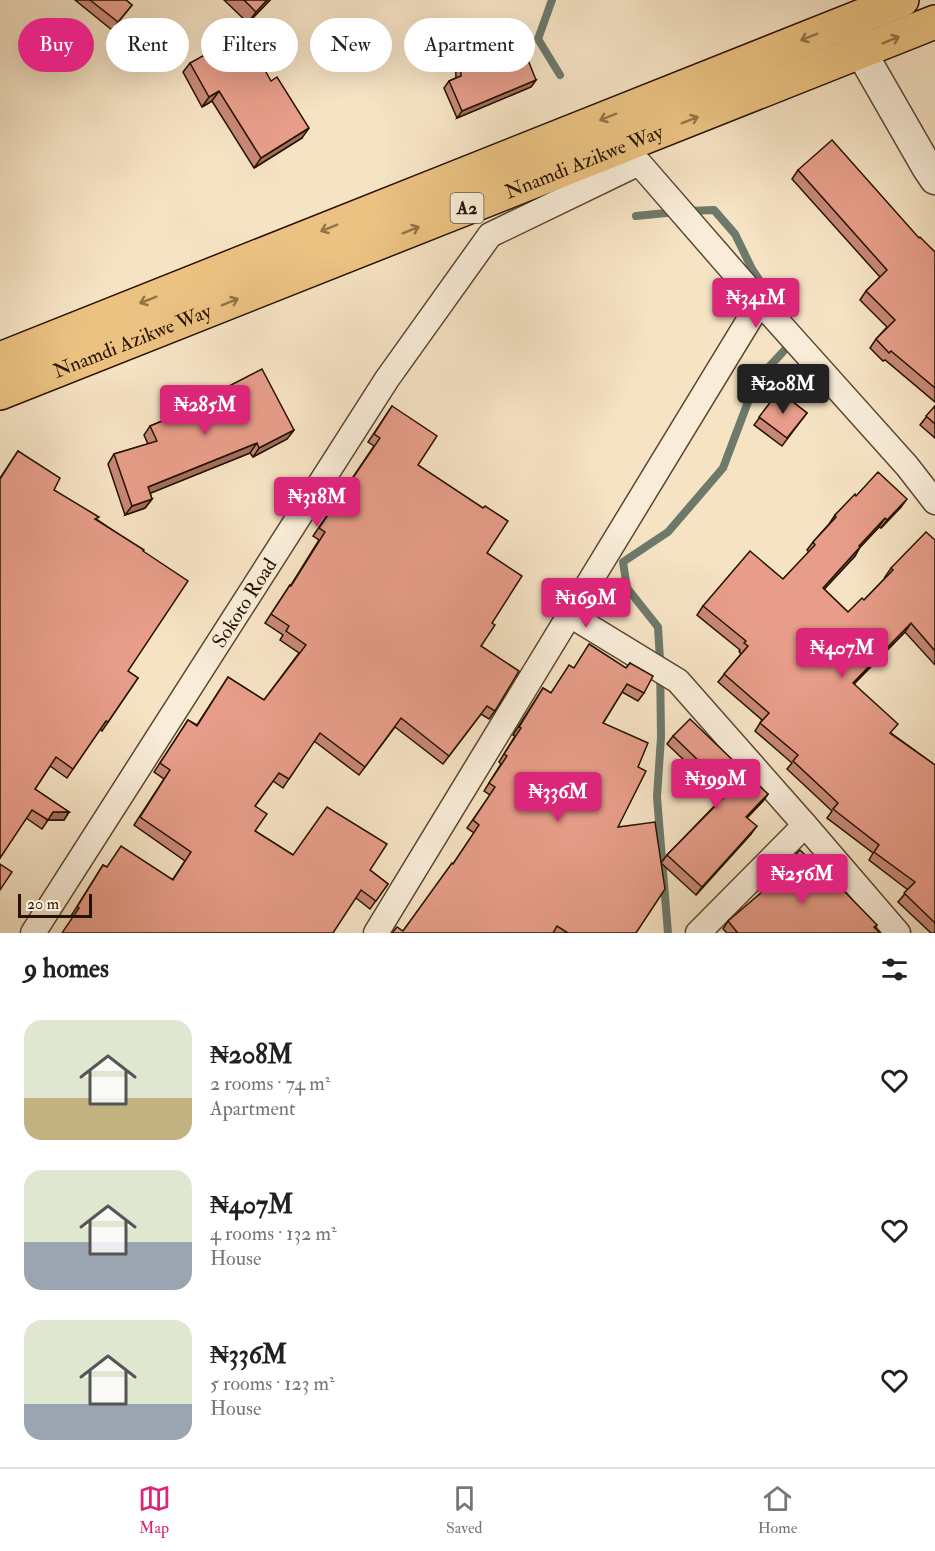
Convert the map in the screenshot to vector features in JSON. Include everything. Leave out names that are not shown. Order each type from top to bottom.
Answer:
[{"type":"highway","name":"Nnamdi Azikwe Way","points":[[0,359],[902,0]]},
{"type":"highway","name":"Nnamdi Azikwe Way","points":[[0,393],[935,22]]},
{"type":"street","points":[[850,20],[861,52],[935,179]]},
{"type":"street","name":"Sokoto Road","points":[[33,933],[387,379],[490,235],[639,163],[760,302]]},
{"type":"street","points":[[376,933],[760,302],[907,466],[935,502]]},
{"type":"street","points":[[570,615],[678,681],[898,933]]},
{"type":"street","points":[[698,933],[805,825]]},
{"type":"building","points":[[90,0],[126,0],[132,5],[121,18],[113,18]]},
{"type":"building","points":[[244,0],[267,0],[256,12]]},
{"type":"building","points":[[201,57],[201,72],[266,72],[271,81],[277,77],[309,128],[261,158],[219,91],[209,97],[190,63]]},
{"type":"building","points":[[461,72],[533,72],[536,80],[462,111],[449,81],[461,76]]},
{"type":"building","points":[[832,140],[919,238],[935,252],[935,388],[891,351],[889,353],[876,339],[895,320],[866,291],[887,270],[798,170]]},
{"type":"building","points":[[262,369],[294,430],[259,448],[257,443],[148,487],[152,499],[132,506],[114,454],[157,441],[150,426],[231,393],[227,387]]},
{"type":"building","points":[[779,391],[807,413],[787,438],[759,417]]},
{"type":"building","points":[[392,406],[437,436],[418,465],[483,508],[485,506],[508,521],[487,553],[522,576],[492,623],[495,625],[481,646],[519,671],[495,711],[487,706],[449,756],[401,718],[365,767],[320,733],[289,779],[279,773],[255,806],[267,814],[255,831],[293,855],[327,807],[387,844],[370,870],[388,884],[376,901],[361,890],[333,933],[62,933],[103,865],[107,867],[121,846],[173,880],[191,852],[140,817],[170,770],[160,763],[188,720],[197,726],[228,677],[264,700],[306,645],[286,631],[289,626],[271,614],[325,532],[319,528],[380,438],[374,434]]},
{"type":"building","points":[[935,406],[935,424],[926,416]]},
{"type":"building","points":[[18,451],[60,478],[54,490],[99,517],[95,519],[188,581],[128,671],[138,678],[108,722],[106,721],[73,769],[56,757],[35,789],[69,812],[53,812],[48,820],[32,810],[0,858],[0,479]]},
{"type":"building","points":[[878,472],[907,499],[887,520],[885,518],[823,588],[848,612],[862,598],[864,600],[926,532],[935,540],[935,651],[911,623],[853,683],[898,724],[890,733],[935,765],[935,923],[904,893],[915,882],[874,852],[879,845],[833,809],[838,803],[793,761],[798,755],[760,723],[769,713],[724,674],[748,646],[744,643],[746,641],[703,606],[750,551],[783,579],[815,545],[813,542],[836,517],[835,515]]},
{"type":"building","points":[[589,644],[626,668],[630,663],[653,676],[644,693],[627,684],[603,723],[648,743],[638,767],[646,771],[618,827],[655,822],[665,889],[636,933],[568,933],[557,926],[553,933],[392,933],[397,927],[403,931],[479,825],[473,820],[495,787],[489,783],[507,756],[504,754],[543,688],[551,693],[569,665],[574,668]]},
{"type":"building","points":[[690,719],[768,794],[746,817],[757,826],[702,887],[667,855],[730,791],[673,736]]},
{"type":"building","points":[[800,850],[877,925],[874,927],[880,933],[736,933],[728,921],[769,886],[767,884]]},
{"type":"building","points":[[0,864],[12,872],[0,890]]},
{"type":"waterway","points":[[552,0],[538,39],[560,75]]},
{"type":"waterway","points":[[688,211],[714,210],[735,234],[752,269],[772,299]]},
{"type":"waterway","points":[[636,216],[676,212]]},
{"type":"waterway","points":[[668,933],[657,797],[661,737],[658,627],[627,588],[623,562],[668,532],[723,468],[756,381],[793,341]]}]
